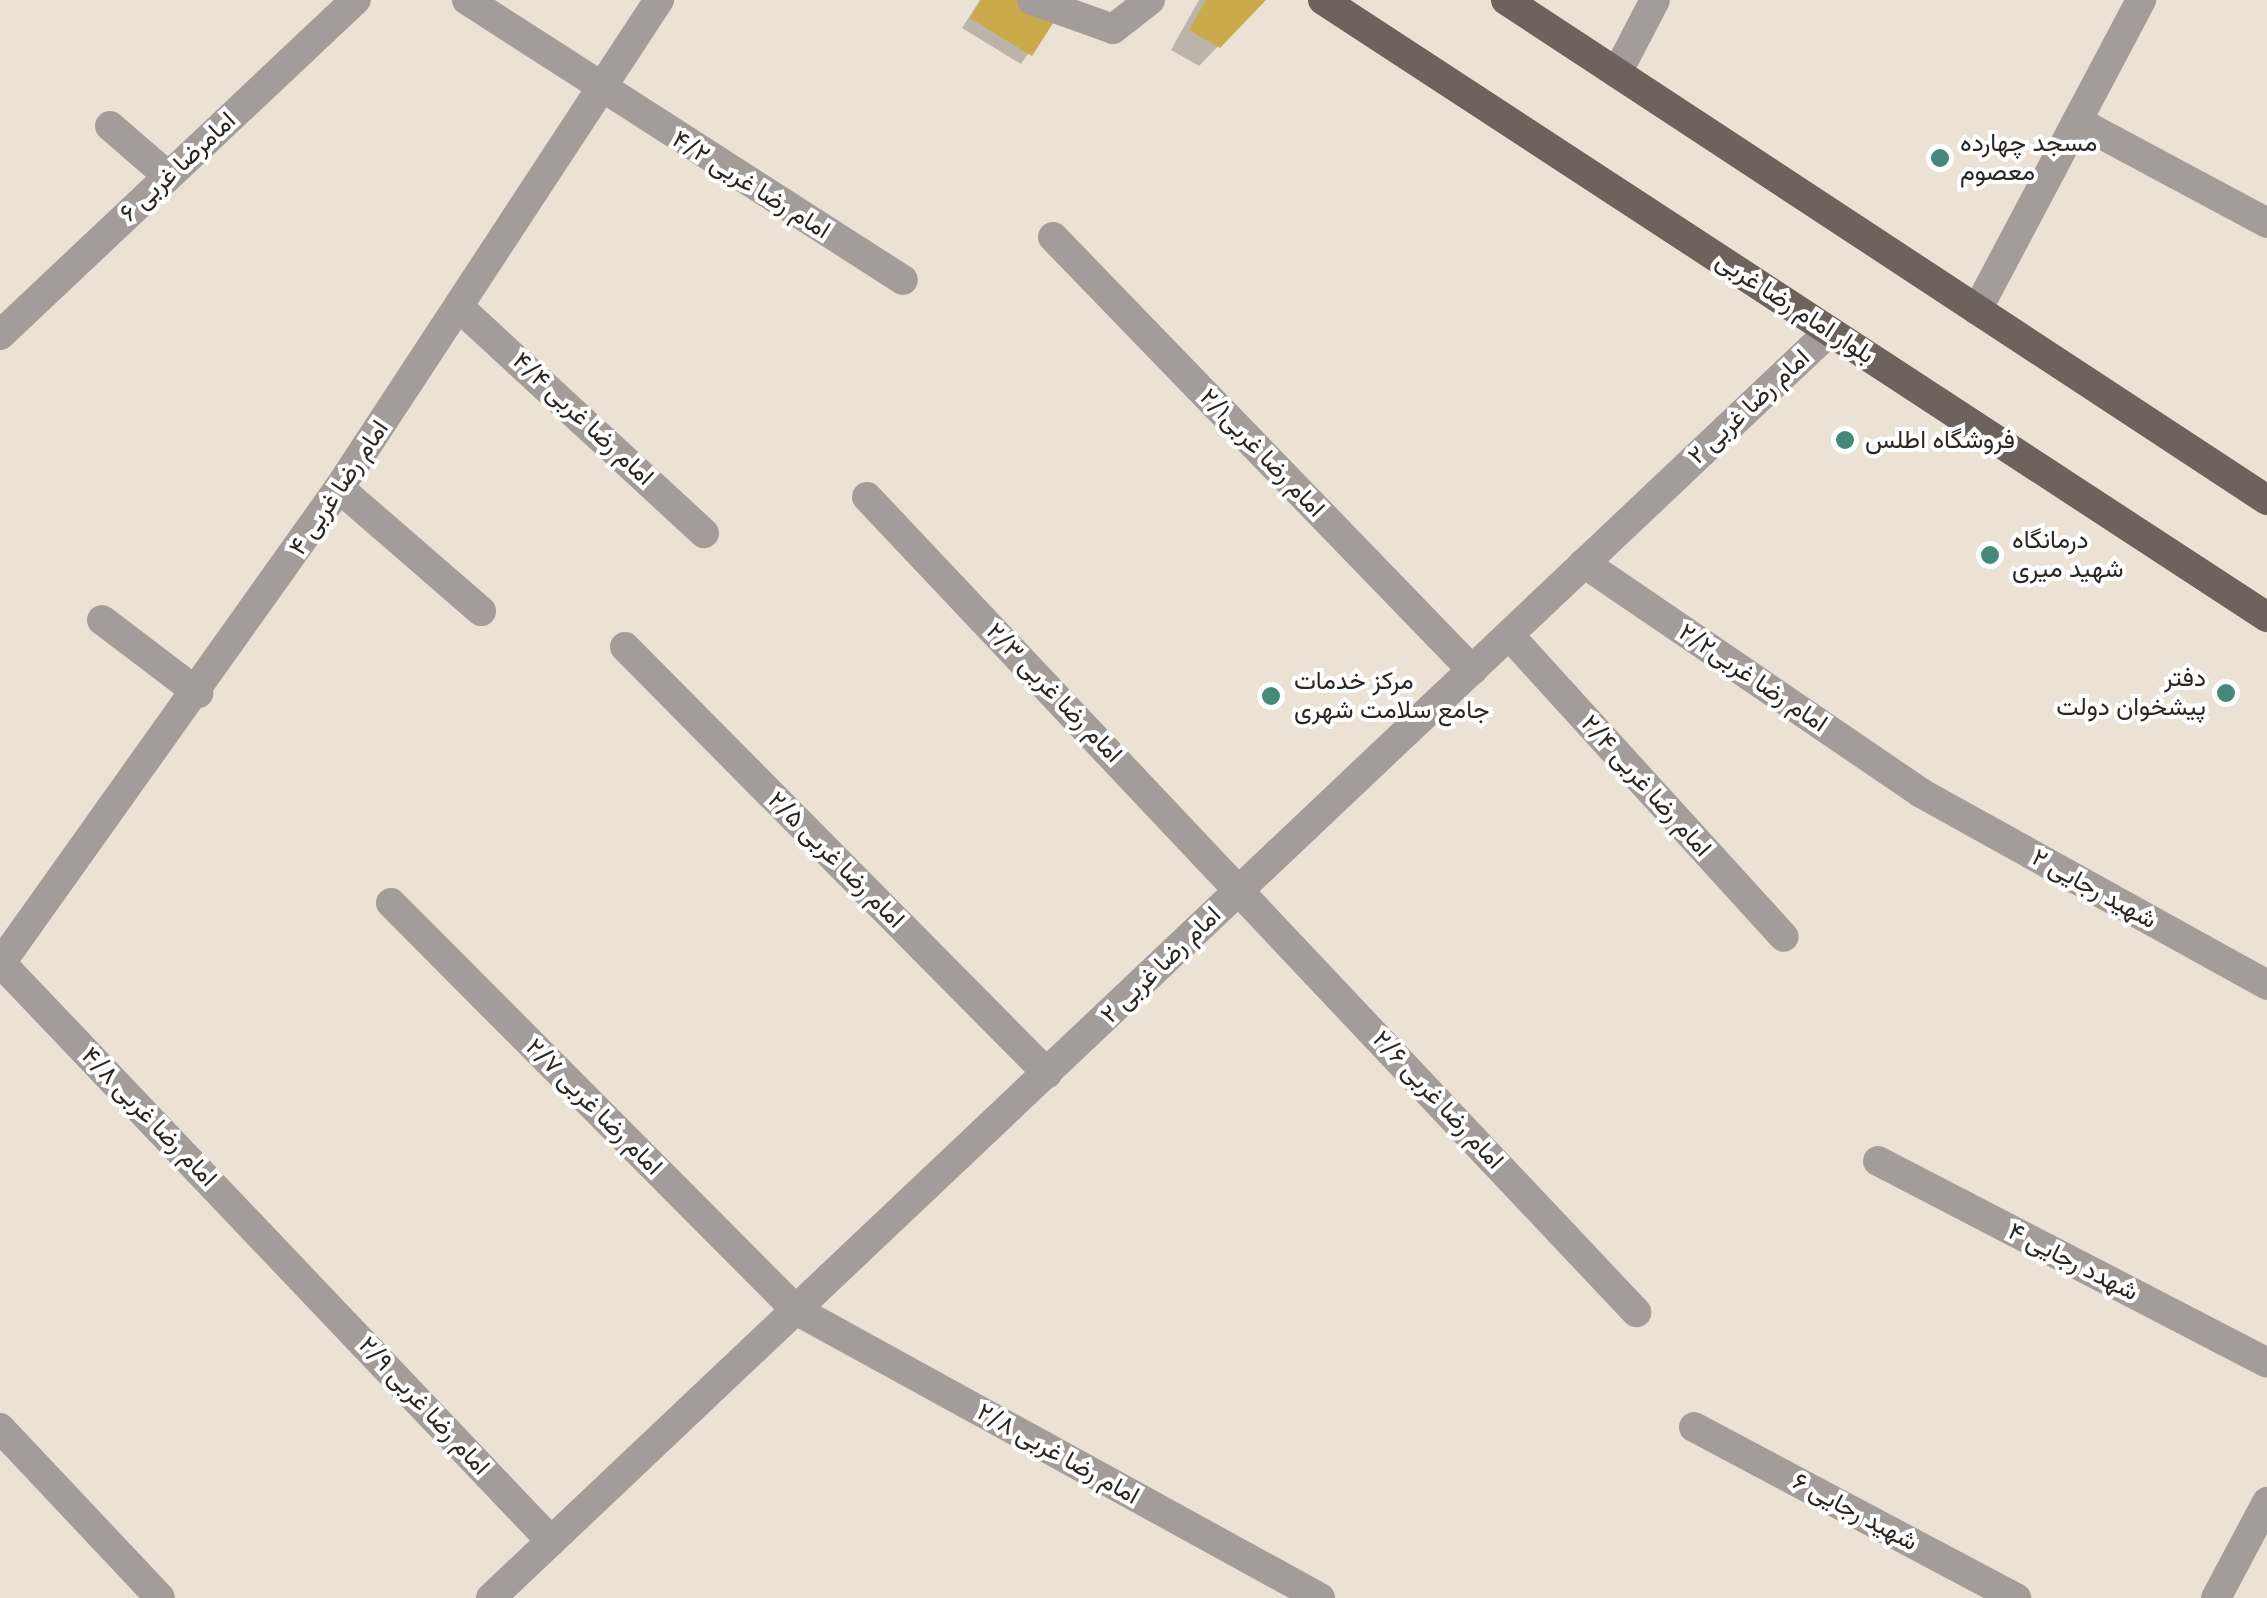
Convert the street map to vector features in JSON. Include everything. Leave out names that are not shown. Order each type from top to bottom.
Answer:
[{"type":"main road","name":"بلوار امام رضا غربی","points":[[1323,0],[2267,617]]},
{"type":"main road","points":[[1506,0],[2267,500]]},
{"type":"street","name":"امامرضا غربی ۶","points":[[6,318],[168,176],[356,0]]},
{"type":"street","name":"امام رضا غربی ۴/۲","points":[[467,0],[600,90],[903,280]]},
{"type":"street","name":"امام رضا غربی ۴","points":[[0,963],[198,693],[339,488],[659,0]]},
{"type":"street","points":[[1032,0],[1113,28],[1150,0]]},
{"type":"street","points":[[1617,73],[1655,0]]},
{"type":"street","points":[[1978,310],[2141,0]]},
{"type":"street","points":[[2077,121],[2267,223]]},
{"type":"street","points":[[110,126],[168,176]]},
{"type":"street","name":"امام رضا غربی۲/۱","points":[[1053,237],[1472,670]]},
{"type":"street","name":"امام رضا غربی ۴/۴","points":[[460,308],[704,533]]},
{"type":"street","name":"امام رضا غربی ۲","points":[[491,1598],[1830,331]]},
{"type":"street","points":[[339,488],[481,611]]},
{"type":"street","name":"امام رضا غربی ۲/۳","points":[[866,496],[1240,888]]},
{"type":"street","name":"امام رضا غربی۲/۲","points":[[1584,563],[1921,793]]},
{"type":"street","points":[[102,620],[198,693]]},
{"type":"street","name":"امام رضا غربی ۲/۴","points":[[1509,634],[1784,937]]},
{"type":"street","name":"امام رضا غربی ۲/۵","points":[[625,648],[1047,1073]]},
{"type":"street","name":"شهید رجایی ۲","points":[[1921,793],[2267,985]]},
{"type":"street","name":"امام رضا غربی ۲/۶","points":[[1240,888],[1636,1312]]},
{"type":"street","name":"امام رضا غربی ۲/۷","points":[[391,904],[796,1310]]},
{"type":"street","name":"امام رضا غربی ۴/۸","points":[[0,963],[297,1271]]},
{"type":"street","name":"شهدد رجایی ۴","points":[[1878,1161],[2267,1363]]},
{"type":"street","name":"امام رضا غربی ۲/۹","points":[[297,1271],[551,1541]]},
{"type":"street","name":"امام رضا غربی ۲/۸","points":[[796,1310],[1320,1598]]},
{"type":"street","name":"شهید رجایی ۶","points":[[1694,1426],[2016,1598]]},
{"type":"street","points":[[0,1428],[160,1598]]},
{"type":"street","points":[[2216,1598],[2267,1502]]},
{"type":"building","points":[[981,0],[1068,0],[1032,56],[970,18]]},
{"type":"building","points":[[1206,0],[1266,0],[1220,48],[1189,30]]},
{"type":"place","name":"مسجد چهارده معصوم","points":[[1940,158]]},
{"type":"place","name":"فروشگاه اطلس","points":[[1845,440]]},
{"type":"place","name":"درمانگاه شهید میری","points":[[1990,555]]},
{"type":"place","name":"دفتر پیشخوان دولت","points":[[2226,693]]},
{"type":"place","name":"مرکز خدمات جامع سلامت شهری","points":[[1271,696]]}]
